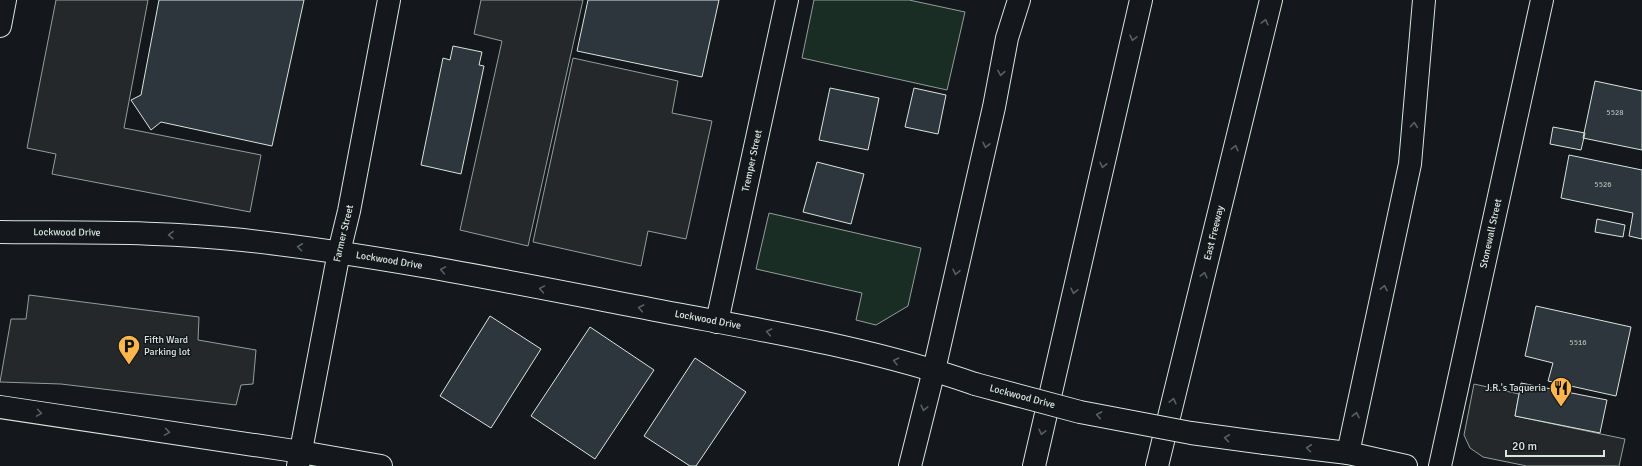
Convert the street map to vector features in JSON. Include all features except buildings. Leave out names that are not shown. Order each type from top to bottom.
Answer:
[{"type":"main road","points":[[0,26],[5,0]]},
{"type":"main road","name":"Farmer Street","points":[[299,459],[339,252],[349,211],[389,0]]},
{"type":"main road","name":"Tremper Street","points":[[717,322],[787,0]]},
{"type":"main road","points":[[910,466],[934,370],[994,107],[1007,38],[1019,0]]},
{"type":"main road","points":[[1034,466],[1141,0]]},
{"type":"main road","name":"East Freeway","points":[[1158,466],[1271,0]]},
{"type":"main road","points":[[1347,460],[1410,164],[1424,0]]},
{"type":"main road","name":"Stonewall Street","points":[[1440,466],[1542,0]]},
{"type":"main road","name":"Lockwood Drive","points":[[0,232],[202,236],[339,252],[771,332],[934,370],[974,384],[1080,412],[1191,433],[1265,443],[1347,460],[1406,466]]},
{"type":"main road","points":[[0,407],[299,459],[381,466]]},
{"type":"green space","points":[[814,0],[909,0],[965,12],[947,90],[802,58]]},
{"type":"green space","points":[[769,213],[921,248],[908,306],[876,325],[856,320],[862,293],[756,269]]},
{"type":"shaded area","points":[[56,0],[148,0],[124,128],[261,155],[250,212],[52,174],[56,154],[27,148]]},
{"type":"shaded area","points":[[481,0],[583,0],[528,246],[460,230],[502,41],[474,34]]},
{"type":"shaded area","points":[[573,58],[678,81],[672,113],[712,121],[686,239],[648,231],[641,266],[533,242]]},
{"type":"shaded area","name":"Fifth Ward Parking lot","points":[[29,295],[199,317],[198,340],[256,350],[253,384],[241,385],[236,405],[61,384],[0,382],[11,319],[26,319]]},
{"type":"shaded area","points":[[1474,384],[1519,394],[1515,416],[1625,439],[1619,466],[1527,466],[1483,457],[1470,448],[1464,435]]},
{"type":"place","name":"Fifth Ward Parking lot","points":[[129,366]]},
{"type":"place","name":"J.R.'s Taqueria","points":[[1561,408]]}]
